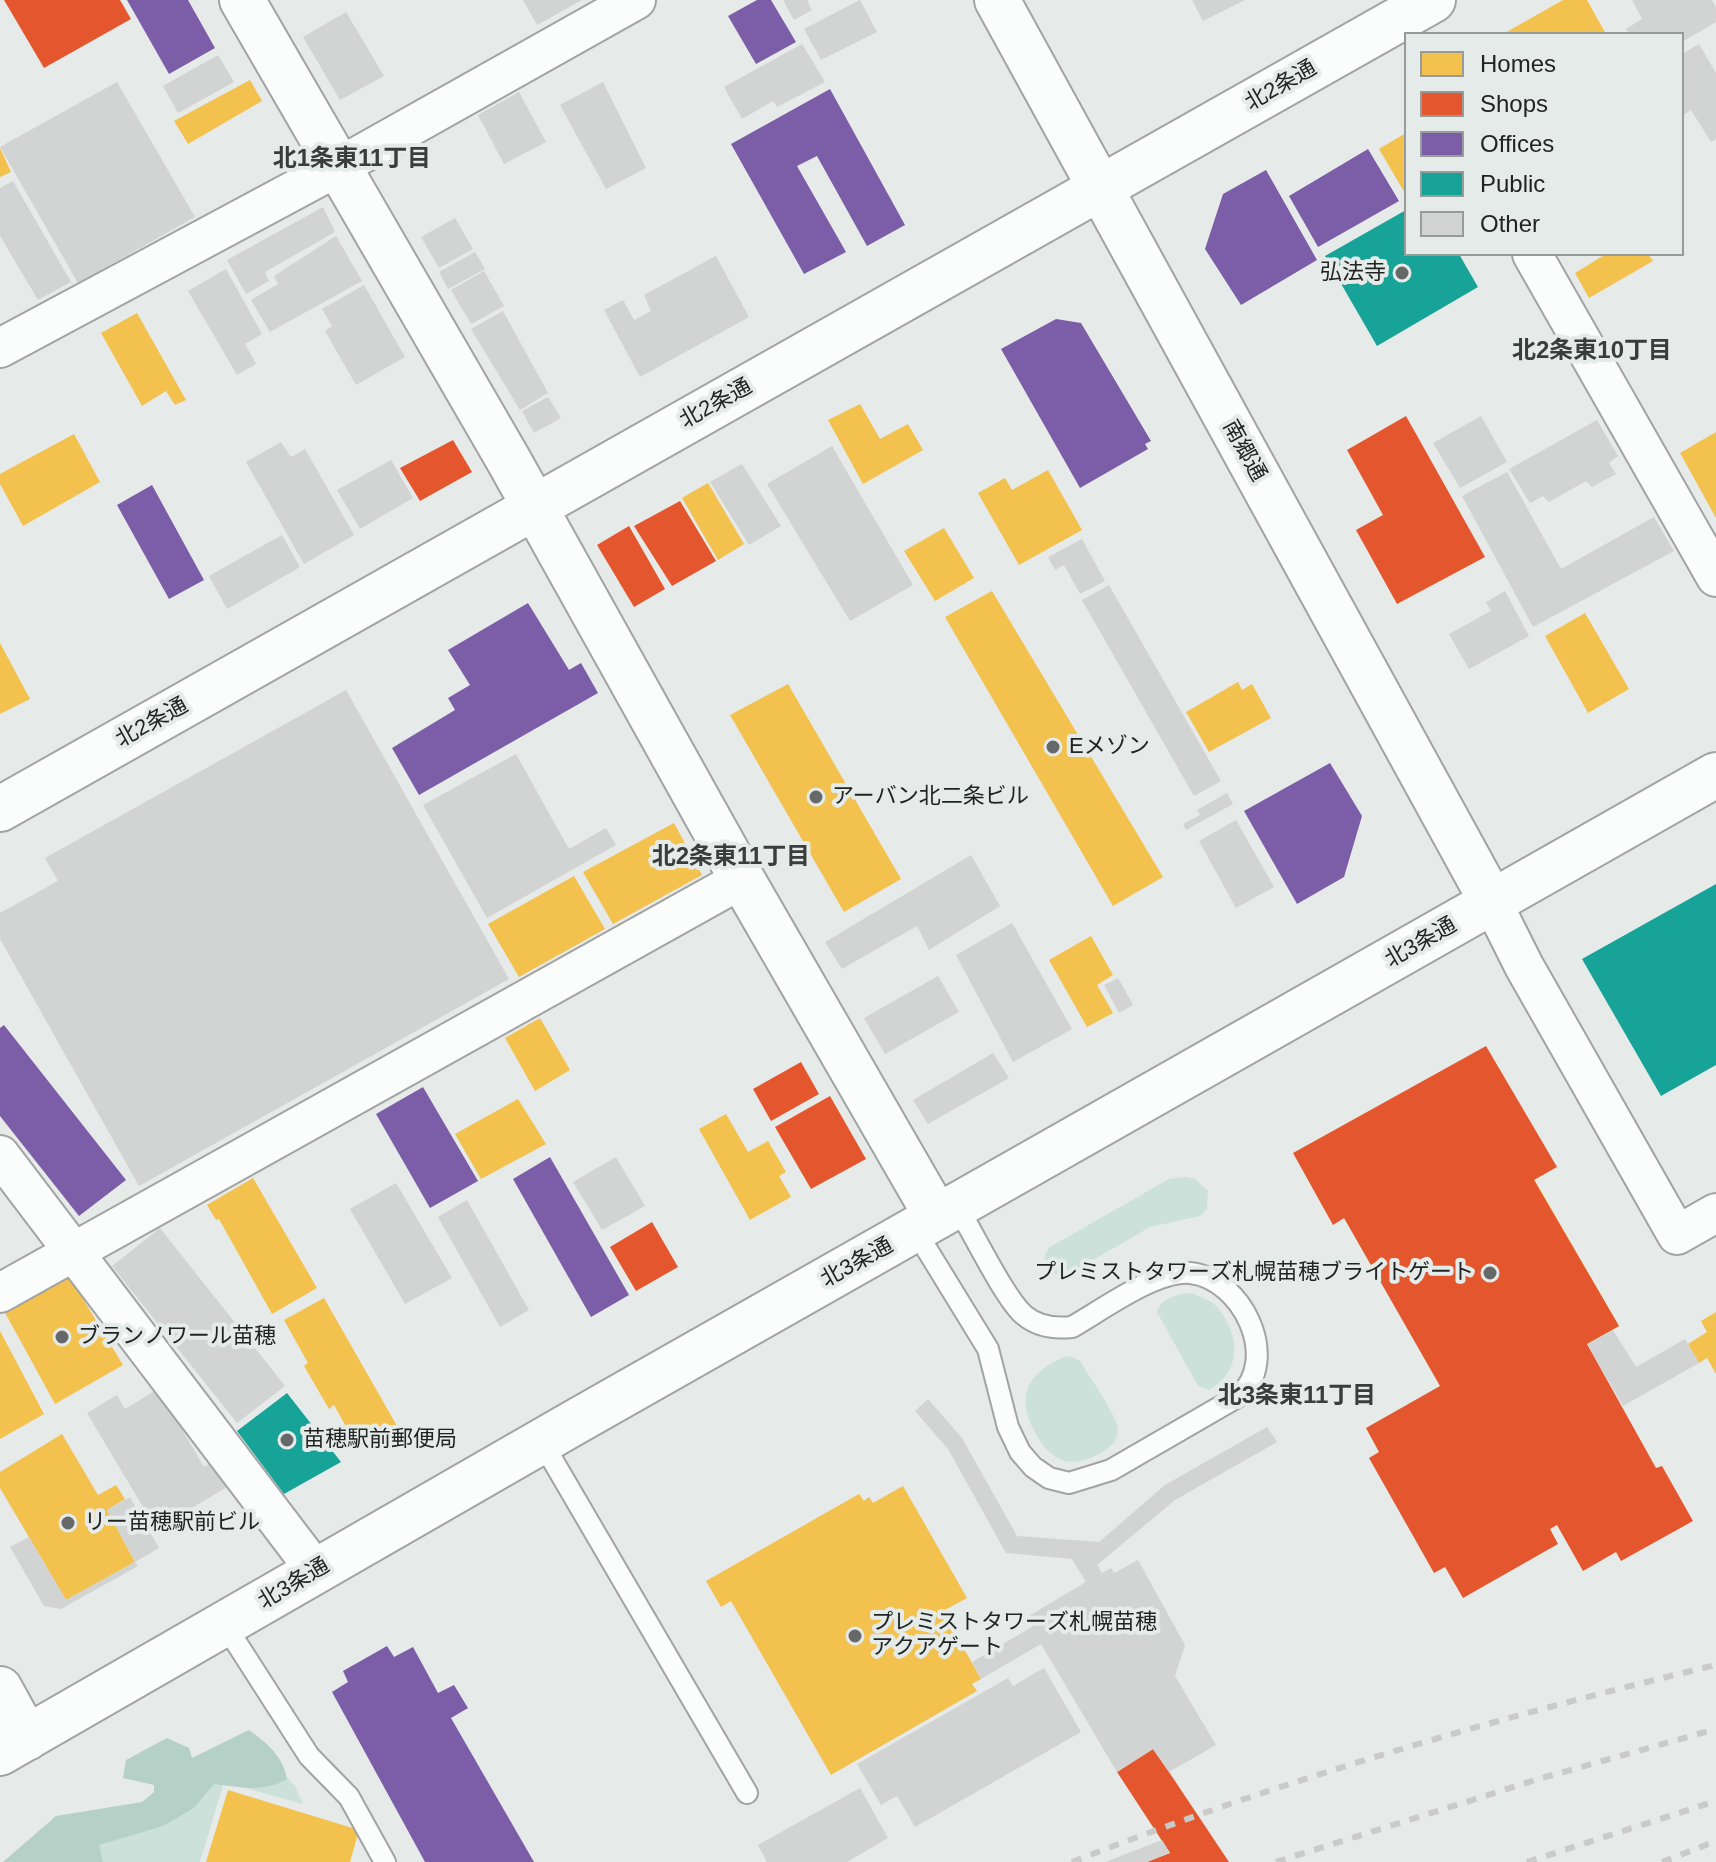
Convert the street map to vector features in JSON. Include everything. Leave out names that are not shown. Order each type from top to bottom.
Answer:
[{"type":"street","points":[[242,0],[534,507],[936,1218]]},
{"type":"street","points":[[0,348],[338,166],[636,0]]},
{"type":"street","name":"南郷通","points":[[997,0],[1492,902]]},
{"type":"street","name":"北2条通","points":[[0,809],[1100,188],[1412,18]]},
{"type":"street","points":[[1533,256],[1716,577]]},
{"type":"street","name":"北3条通","points":[[14,1745],[1716,775]]},
{"type":"street","points":[[0,1293],[742,879]]},
{"type":"street","points":[[1492,902],[1524,966],[1677,1235],[1716,1213]]},
{"type":"street","points":[[0,1155],[316,1571]]},
{"type":"street","points":[[0,1689],[14,1745]]},
{"type":"lane","points":[[936,1218],[1017,1308],[1039,1324],[1057,1329],[1072,1327],[1169,1275],[1188,1273],[1206,1277],[1234,1298],[1256,1341],[1258,1358],[1250,1386],[1239,1396],[1111,1470],[1069,1483],[1049,1478],[1033,1467],[1020,1452],[1008,1427],[993,1361],[936,1218]]},
{"type":"lane","points":[[542,1442],[747,1793]]},
{"type":"lane","points":[[225,1625],[309,1756],[349,1797],[385,1862]]},
{"type":"green space","points":[[1169,1179],[1195,1179],[1208,1191],[1207,1209],[1200,1216],[1150,1227],[1067,1275],[1060,1276],[1048,1270],[1044,1258],[1050,1247]]},
{"type":"green space","points":[[1192,1293],[1219,1309],[1234,1342],[1232,1364],[1220,1382],[1209,1390],[1198,1386],[1157,1312],[1166,1300]]},
{"type":"green space","points":[[1070,1356],[1080,1361],[1111,1411],[1118,1430],[1116,1439],[1107,1449],[1089,1459],[1071,1462],[1056,1457],[1043,1445],[1032,1427],[1026,1408],[1028,1389],[1038,1373]]},
{"type":"green space","points":[[249,1730],[278,1757],[287,1779],[260,1788],[214,1784],[194,1808],[163,1826],[99,1845],[103,1862],[3,1862],[56,1816],[142,1802],[154,1792],[154,1785],[123,1778],[126,1760],[167,1738],[189,1748],[192,1758]]},
{"type":"green space","points":[[256,1744],[295,1786],[303,1804],[224,1782],[200,1862],[30,1862]]},
{"type":"building: Homes","points":[[1563,0],[1587,0],[1605,32],[1507,32]]},
{"type":"building: Homes","points":[[250,80],[262,101],[188,144],[174,121]]},
{"type":"building: Homes","points":[[1404,134],[1404,192],[1379,149]]},
{"type":"building: Homes","points":[[0,148],[11,172],[0,177]]},
{"type":"building: Homes","points":[[1603,256],[1649,256],[1653,261],[1589,298],[1575,273]]},
{"type":"building: Homes","points":[[137,313],[186,400],[175,405],[166,391],[142,406],[101,333]]},
{"type":"building: Homes","points":[[860,404],[880,439],[908,424],[923,450],[863,484],[828,420]]},
{"type":"building: Homes","points":[[1716,432],[1716,518],[1680,453]]},
{"type":"building: Homes","points":[[74,434],[100,482],[23,526],[0,484],[0,474]]},
{"type":"building: Homes","points":[[1048,470],[1082,530],[1019,565],[978,493],[1005,478],[1012,490]]},
{"type":"building: Homes","points":[[708,483],[744,544],[718,560],[682,498]]},
{"type":"building: Homes","points":[[944,528],[974,578],[935,601],[904,551]]},
{"type":"building: Homes","name":"Eメゾン","points":[[992,591],[1163,877],[1113,906],[945,617]]},
{"type":"building: Homes","points":[[1585,613],[1629,689],[1588,713],[1545,636]]},
{"type":"building: Homes","points":[[0,643],[30,699],[0,714]]},
{"type":"building: Homes","points":[[1238,682],[1242,690],[1252,684],[1271,718],[1209,752],[1186,712]]},
{"type":"building: Homes","name":"アーバン北二条ビル","points":[[788,684],[901,879],[844,912],[730,715]]},
{"type":"building: Homes","points":[[674,823],[702,875],[613,924],[583,872]]},
{"type":"building: Homes","points":[[574,876],[605,929],[519,977],[488,924]]},
{"type":"building: Homes","points":[[1091,936],[1113,975],[1097,985],[1113,1013],[1087,1027],[1049,960]]},
{"type":"building: Homes","points":[[540,1018],[570,1070],[535,1091],[505,1038]]},
{"type":"building: Homes","points":[[518,1099],[546,1144],[481,1179],[455,1134]]},
{"type":"building: Homes","points":[[726,1114],[748,1152],[768,1141],[786,1172],[779,1176],[791,1197],[750,1220],[699,1129]]},
{"type":"building: Homes","name":"プレミストタワーズ札幌苗穂ブライトゲート","points":[[1508,1134],[1619,1326],[1471,1411],[1362,1219]]},
{"type":"building: Homes","points":[[253,1178],[317,1288],[272,1314],[219,1219],[216,1220],[207,1205]]},
{"type":"building: Homes","name":"ブランノワール苗穂","points":[[68,1274],[123,1365],[55,1404],[3,1309]]},
{"type":"building: Homes","points":[[324,1298],[397,1426],[358,1448],[334,1405],[329,1409],[304,1366],[308,1363],[284,1320]]},
{"type":"building: Homes","points":[[1716,1312],[1716,1374],[1707,1358],[1699,1363],[1688,1344],[1707,1332],[1701,1321]]},
{"type":"building: Homes","points":[[0,1331],[44,1414],[0,1439]]},
{"type":"building: Homes","name":"リー苗穂駅前ビル","points":[[62,1434],[98,1495],[116,1485],[125,1499],[107,1510],[135,1562],[66,1600],[0,1488],[0,1472]]},
{"type":"building: Homes","name":"プレミストタワーズ札幌苗穂 アクアゲート","points":[[903,1486],[967,1598],[943,1611],[981,1679],[972,1684],[977,1691],[831,1775],[731,1601],[721,1607],[706,1581],[859,1494],[864,1501],[869,1497],[873,1503]]},
{"type":"building: Homes","points":[[228,1790],[359,1830],[350,1862],[206,1862]]},
{"type":"building: Shops","points":[[4,0],[120,0],[131,19],[44,68]]},
{"type":"building: Shops","points":[[1406,416],[1485,557],[1397,604],[1356,530],[1383,515],[1347,450]]},
{"type":"building: Shops","points":[[453,440],[472,472],[420,501],[400,468]]},
{"type":"building: Shops","points":[[680,501],[716,561],[672,586],[634,526]]},
{"type":"building: Shops","points":[[629,526],[665,589],[634,607],[597,545]]},
{"type":"building: Shops","points":[[1486,1046],[1557,1167],[1534,1180],[1619,1326],[1587,1344],[1656,1468],[1662,1466],[1693,1521],[1621,1561],[1616,1552],[1583,1571],[1557,1525],[1550,1529],[1558,1544],[1463,1598],[1445,1567],[1434,1573],[1369,1458],[1379,1452],[1366,1428],[1440,1386],[1344,1218],[1333,1225],[1293,1153]]},
{"type":"building: Shops","points":[[801,1062],[819,1094],[771,1121],[753,1089]]},
{"type":"building: Shops","points":[[830,1096],[866,1159],[811,1189],[775,1127]]},
{"type":"building: Shops","points":[[652,1222],[678,1267],[636,1291],[610,1247]]},
{"type":"building: Shops","points":[[1153,1749],[1229,1862],[1147,1862],[1170,1853],[1117,1772]]},
{"type":"building: Offices","points":[[127,0],[188,0],[215,48],[169,74]]},
{"type":"building: Offices","points":[[757,0],[771,0],[796,42],[756,64],[728,16]]},
{"type":"building: Offices","points":[[830,89],[905,225],[867,246],[817,156],[797,166],[846,252],[804,274],[731,144]]},
{"type":"building: Offices","points":[[1368,149],[1399,201],[1318,247],[1289,196]]},
{"type":"building: Offices","points":[[1266,170],[1317,260],[1241,305],[1205,249],[1223,194]]},
{"type":"building: Offices","points":[[1056,319],[1081,323],[1151,441],[1145,444],[1148,449],[1080,488],[1001,349]]},
{"type":"building: Offices","points":[[152,485],[204,580],[169,599],[117,505]]},
{"type":"building: Offices","points":[[528,603],[569,670],[581,663],[598,693],[419,795],[392,748],[455,710],[448,698],[470,685],[448,650]]},
{"type":"building: Offices","points":[[1330,763],[1362,816],[1344,877],[1297,904],[1244,811]]},
{"type":"building: Offices","points":[[4,1025],[126,1180],[79,1216],[0,1116],[0,1028]]},
{"type":"building: Offices","points":[[423,1087],[478,1181],[430,1208],[376,1114]]},
{"type":"building: Offices","points":[[550,1157],[629,1295],[591,1317],[513,1179]]},
{"type":"building: Offices","points":[[387,1646],[394,1657],[413,1647],[438,1693],[454,1685],[468,1708],[451,1718],[534,1862],[425,1862],[332,1692],[348,1682],[343,1671]]},
{"type":"building: Public","points":[[1404,211],[1404,256],[1460,256],[1478,287],[1377,346],[1325,256]]},
{"type":"building: Public","points":[[1716,884],[1716,1065],[1661,1096],[1582,959]]},
{"type":"building: Public","points":[[287,1393],[341,1462],[284,1494],[237,1431]]},
{"type":"building: Other","points":[[523,0],[582,0],[537,25]]},
{"type":"building: Other","points":[[783,0],[807,0],[812,10],[794,20]]},
{"type":"building: Other","points":[[860,0],[877,32],[821,60],[804,29]]},
{"type":"building: Other","points":[[1192,0],[1245,0],[1203,21]]},
{"type":"building: Other","points":[[1632,0],[1712,0],[1716,7],[1716,22],[1684,41],[1684,32],[1628,32],[1626,29],[1642,19]]},
{"type":"building: Other","points":[[346,12],[384,76],[340,100],[303,37]]},
{"type":"building: Other","points":[[802,44],[825,82],[777,107],[773,101],[742,119],[724,87]]},
{"type":"building: Other","points":[[1699,44],[1716,73],[1716,139],[1711,142],[1691,110],[1684,115],[1684,53]]},
{"type":"building: Other","points":[[218,55],[234,82],[178,113],[163,86]]},
{"type":"building: Other","points":[[117,82],[195,217],[78,283],[0,147]]},
{"type":"building: Other","points":[[603,82],[646,168],[606,189],[560,105]]},
{"type":"building: Other","points":[[519,92],[546,142],[504,164],[478,115]]},
{"type":"building: Other","points":[[13,181],[71,282],[38,300],[0,236],[0,188]]},
{"type":"building: Other","points":[[323,207],[335,232],[265,272],[269,281],[246,294],[227,260]]},
{"type":"building: Other","points":[[455,218],[473,249],[439,268],[421,237]]},
{"type":"building: Other","points":[[336,236],[362,281],[270,332],[251,300],[278,284],[274,276]]},
{"type":"building: Other","points":[[475,252],[485,269],[448,289],[439,272]]},
{"type":"building: Other","points":[[716,256],[749,317],[640,377],[604,310],[623,300],[634,320],[651,311],[644,295]]},
{"type":"building: Other","points":[[226,269],[262,334],[245,344],[256,364],[237,375],[188,291]]},
{"type":"building: Other","points":[[484,271],[504,306],[471,324],[451,290]]},
{"type":"building: Other","points":[[364,285],[405,357],[356,385],[325,331],[332,326],[322,309]]},
{"type":"building: Other","points":[[503,311],[548,393],[520,410],[471,329]]},
{"type":"building: Other","points":[[548,397],[561,418],[534,433],[522,411]]},
{"type":"building: Other","points":[[1481,416],[1507,462],[1460,488],[1433,443]]},
{"type":"building: Other","points":[[1597,420],[1618,456],[1609,463],[1616,474],[1592,487],[1586,481],[1549,502],[1543,496],[1530,503],[1509,469]]},
{"type":"building: Other","points":[[281,442],[291,457],[305,449],[354,535],[304,564],[246,462]]},
{"type":"building: Other","points":[[832,446],[913,585],[850,621],[767,484]]},
{"type":"building: Other","points":[[391,460],[413,498],[360,529],[337,490]]},
{"type":"building: Other","points":[[742,464],[781,526],[749,545],[710,482]]},
{"type":"building: Other","points":[[1507,472],[1561,569],[1654,517],[1674,551],[1533,627],[1462,496]]},
{"type":"building: Other","points":[[282,535],[300,567],[227,609],[209,576]]},
{"type":"building: Other","points":[[1082,539],[1105,581],[1080,594],[1064,565],[1055,570],[1048,557]]},
{"type":"building: Other","points":[[1109,585],[1221,781],[1194,796],[1082,600]]},
{"type":"building: Other","points":[[1505,591],[1529,636],[1469,669],[1449,634],[1491,611],[1486,602]]},
{"type":"building: Other","points":[[346,690],[509,979],[139,1186],[0,939],[0,913],[58,881],[45,858]]},
{"type":"building: Other","points":[[516,754],[569,849],[606,828],[616,845],[487,918],[423,805]]},
{"type":"building: Other","points":[[1227,793],[1233,804],[1186,830],[1183,824],[1200,815],[1197,810]]},
{"type":"building: Other","points":[[1236,820],[1274,887],[1236,908],[1199,841]]},
{"type":"building: Other","points":[[971,855],[1000,906],[929,950],[917,926],[842,969],[825,942]]},
{"type":"building: Other","points":[[1012,923],[1072,1029],[1013,1062],[956,955]]},
{"type":"building: Other","points":[[938,976],[959,1012],[885,1054],[864,1018]]},
{"type":"building: Other","points":[[1118,978],[1133,1005],[1119,1013],[1104,985]]},
{"type":"building: Other","points":[[993,1053],[1009,1078],[928,1124],[913,1100]]},
{"type":"building: Other","points":[[616,1157],[645,1206],[602,1230],[573,1182]]},
{"type":"building: Other","points":[[396,1183],[452,1278],[405,1304],[350,1209]]},
{"type":"building: Other","points":[[467,1200],[529,1310],[500,1327],[438,1217]]},
{"type":"building: Other","points":[[160,1228],[285,1386],[237,1423],[112,1266]]},
{"type":"building: Other","points":[[1613,1330],[1636,1367],[1685,1339],[1699,1363],[1623,1406],[1587,1344]]},
{"type":"building: Other","points":[[158,1389],[204,1467],[214,1461],[229,1486],[156,1529],[87,1413],[117,1395],[125,1409]]},
{"type":"building: Other","points":[[928,1399],[962,1438],[1017,1536],[1099,1542],[1165,1485],[1267,1427],[1277,1442],[1175,1500],[1097,1565],[1102,1573],[1111,1568],[1114,1573],[1138,1560],[1185,1645],[1175,1676],[1216,1745],[1169,1772],[1153,1749],[1117,1772],[1041,1644],[981,1679],[972,1662],[1032,1627],[1027,1617],[1086,1582],[1072,1559],[1006,1553],[948,1449],[915,1411]]},
{"type":"building: Other","points":[[130,1497],[159,1548],[135,1562],[107,1510]]},
{"type":"building: Other","points":[[29,1537],[66,1600],[135,1562],[138,1566],[61,1609],[44,1606],[10,1547]]},
{"type":"building: Other","points":[[1044,1668],[1081,1732],[915,1827],[897,1796],[881,1805],[857,1764],[1008,1678],[1013,1686]]},
{"type":"building: Other","points":[[860,1788],[888,1838],[847,1862],[767,1862],[758,1845]]},
{"type":"building: Other","points":[[1162,1840],[1170,1853],[1146,1862],[1105,1862]]},
{"type":"railway","points":[[1072,1862],[1230,1804],[1391,1752],[1553,1706],[1716,1665]]},
{"type":"railway","points":[[1276,1862],[1542,1778],[1716,1729]]},
{"type":"railway","points":[[1527,1862],[1716,1801]]},
{"type":"railway","points":[[1662,1862],[1716,1841]]},
{"type":"place","name":"弘法寺","points":[[1402,273]]},
{"type":"place","name":"Eメゾン","points":[[1053,747]]},
{"type":"place","name":"アーバン北二条ビル","points":[[816,797]]},
{"type":"place","name":"プレミストタワーズ札幌苗穂ブライトゲート","points":[[1490,1273]]},
{"type":"place","name":"ブランノワール苗穂","points":[[62,1337]]},
{"type":"place","name":"苗穂駅前郵便局","points":[[287,1440]]},
{"type":"place","name":"リー苗穂駅前ビル","points":[[68,1523]]},
{"type":"place","name":"プレミストタワーズ札幌苗穂 アクアゲート","points":[[855,1636]]},
{"type":"district","name":"北1条東11丁目","points":[[352,159]]},
{"type":"district","name":"北2条東10丁目","points":[[1592,351]]},
{"type":"district","name":"北2条東11丁目","points":[[731,857]]},
{"type":"district","name":"北3条東11丁目","points":[[1297,1396]]}]
